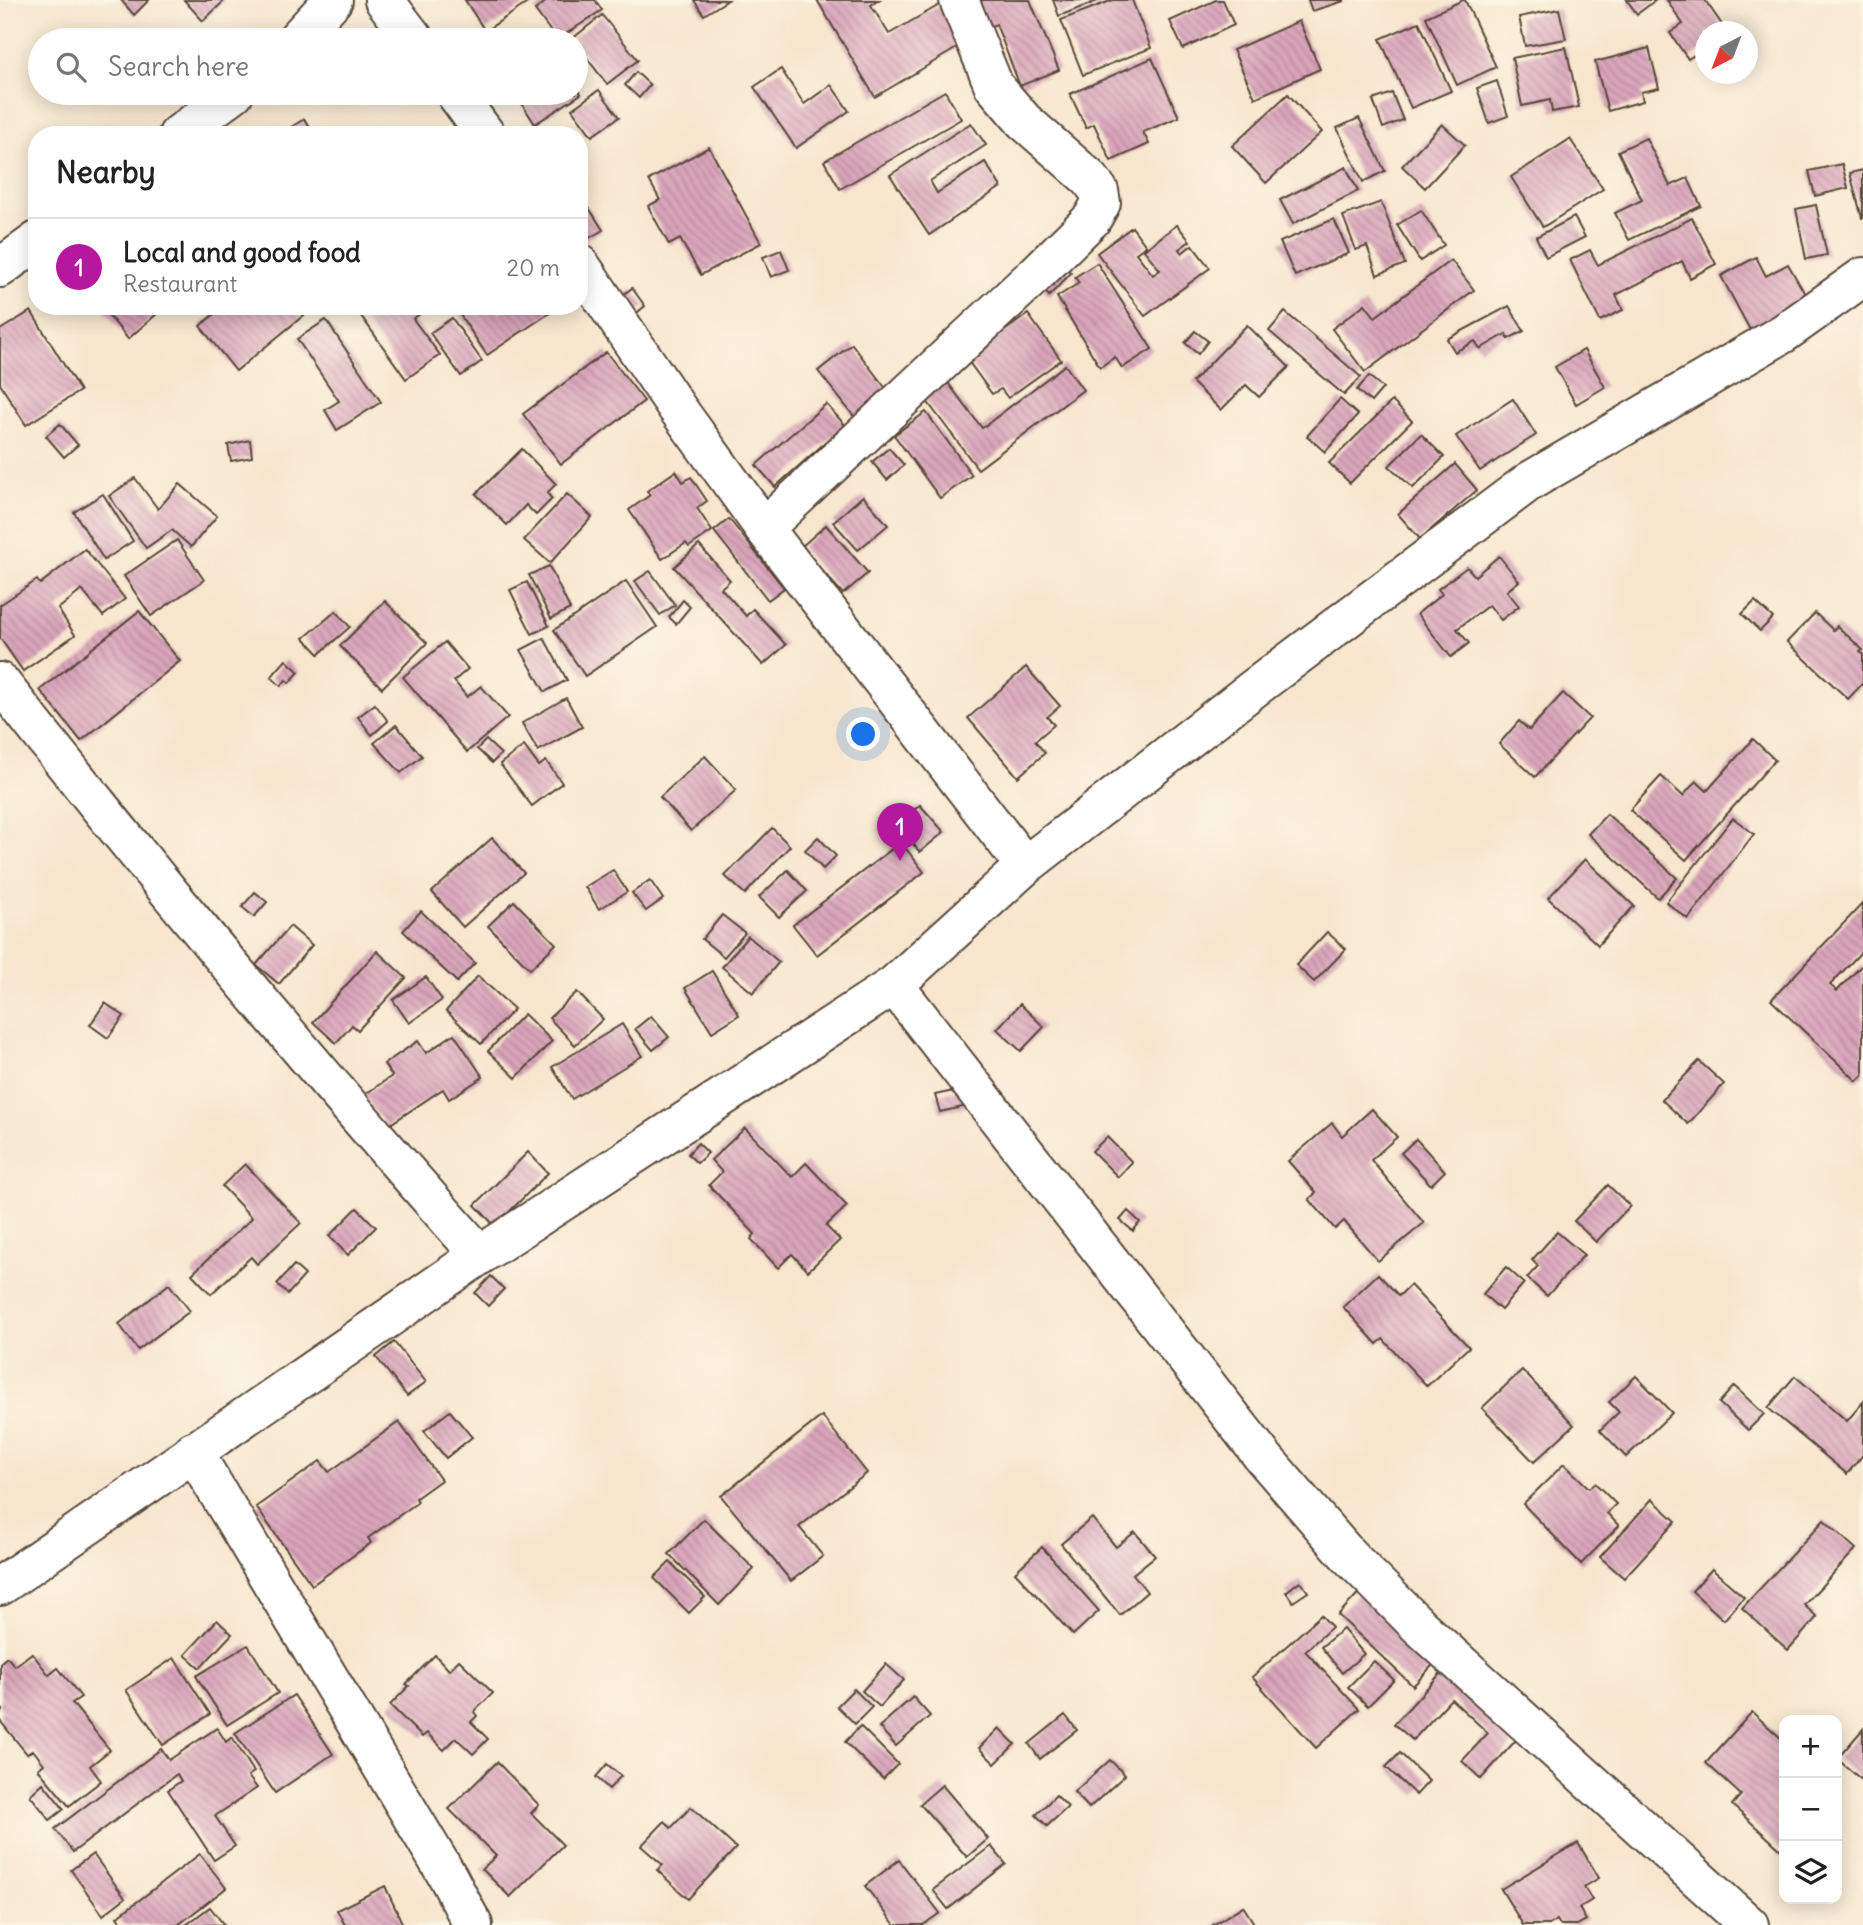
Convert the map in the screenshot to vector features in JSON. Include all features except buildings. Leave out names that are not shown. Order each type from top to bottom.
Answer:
[{"type":"street","points":[[307,28],[333,0]]},
{"type":"street","points":[[384,0],[406,28]]},
{"type":"street","points":[[764,528],[1036,274],[1092,219],[1101,203],[1099,191],[1090,178],[1024,121],[994,86],[959,0]]},
{"type":"street","points":[[190,126],[218,105]]},
{"type":"street","points":[[464,105],[479,126]]},
{"type":"street","points":[[0,268],[28,248]]},
{"type":"street","points":[[588,276],[677,408],[764,528],[1026,866]]},
{"type":"street","points":[[0,1586],[480,1255],[894,985],[1026,866],[1294,657],[1530,481],[1784,333],[1863,277]]},
{"type":"street","points":[[0,682],[223,959],[363,1124],[480,1255]]},
{"type":"street","points":[[894,985],[1263,1457],[1348,1555],[1430,1636],[1749,1925]]},
{"type":"street","points":[[193,1451],[448,1877],[473,1925]]},
{"type":"place","name":"Local and good food","points":[[900,861]]}]
